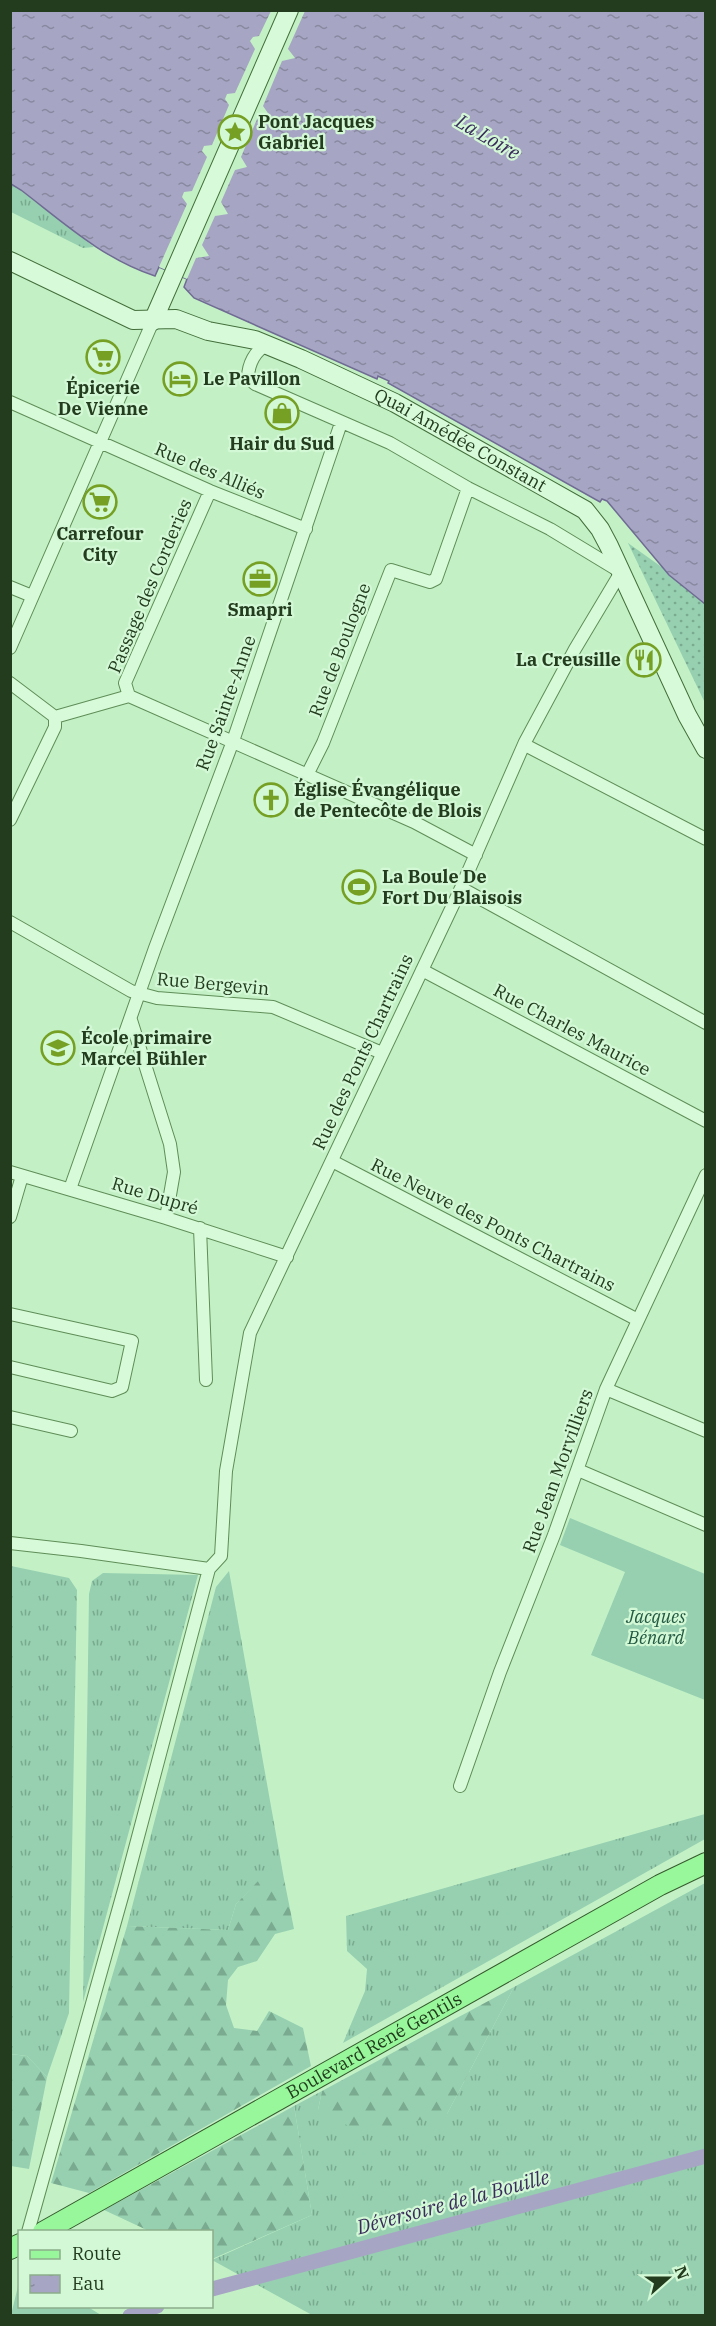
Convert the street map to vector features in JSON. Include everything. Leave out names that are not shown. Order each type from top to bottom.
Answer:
[{"type":"main road","points":[[153,321],[289,10]]},
{"type":"main road","name":"Quai Amédée Constant","points":[[10,261],[133,321],[176,319],[208,331],[268,345],[395,403],[585,510],[600,529],[705,749]]},
{"type":"main road","name":"Boulevard René Gentils","points":[[47,2230],[660,1885],[705,1863]]},
{"type":"street","points":[[10,648],[153,321]]},
{"type":"street","points":[[268,345],[257,352],[248,369],[248,378],[255,384],[390,443],[468,488],[549,529],[621,572]]},
{"type":"street","name":"Rue des Alliés","points":[[10,402],[100,444],[306,529]]},
{"type":"street","name":"Rue Sainte-Anne","points":[[70,1189],[233,741],[341,423]]},
{"type":"street","name":"Rue de Boulogne","points":[[307,775],[328,733],[391,570],[430,582],[436,579],[468,488]]},
{"type":"street","name":"Passage des Corderies","points":[[129,696],[125,683],[210,491]]},
{"type":"street","name":"Rue des Ponts Chartrains","points":[[29,2230],[125,1886],[209,1569],[221,1556],[226,1471],[250,1333],[461,888],[525,745],[574,649],[621,572]]},
{"type":"street","points":[[10,587],[32,596]]},
{"type":"street","points":[[10,683],[55,717]]},
{"type":"street","points":[[55,717],[129,696],[414,822],[476,855]]},
{"type":"street","points":[[10,820],[55,727],[55,717]]},
{"type":"street","points":[[525,745],[705,839]]},
{"type":"street","points":[[461,888],[705,1023]]},
{"type":"street","name":"Rue Bergevin","points":[[10,922],[140,994],[157,998],[273,1007],[382,1053]]},
{"type":"street","name":"Rue Charles Maurice","points":[[422,970],[705,1121]]},
{"type":"street","points":[[131,1020],[170,1144],[174,1172],[166,1218]]},
{"type":"street","name":"Rue Neuve des Ponts Chartrains","points":[[332,1161],[638,1320]]},
{"type":"street","points":[[10,1217],[16,1174]]},
{"type":"street","name":"Rue Dupré","points":[[16,1174],[200,1228],[287,1257]]},
{"type":"street","name":"Rue Jean Morvilliers","points":[[460,1786],[500,1672],[554,1536],[606,1389],[705,1175]]},
{"type":"street","points":[[200,1228],[206,1380]]},
{"type":"street","points":[[10,1314],[132,1341],[122,1387],[112,1392],[10,1367]]},
{"type":"street","points":[[606,1389],[705,1431]]},
{"type":"street","points":[[10,1417],[71,1431]]},
{"type":"street","points":[[578,1470],[705,1525]]},
{"type":"street","points":[[10,1544],[81,1551],[209,1569]]},
{"type":"green space","points":[[10,184],[21,190],[94,247],[83,248],[11,212]]},
{"type":"green space","points":[[628,543],[705,598],[705,703]]},
{"type":"green space","name":"Jacques Bénard","points":[[570,1518],[705,1574],[705,1700],[591,1655],[625,1572],[560,1545]]},
{"type":"green space","points":[[11,1566],[69,1578],[77,1590],[69,2013],[47,2077],[27,2056],[11,2054]]},
{"type":"green space","points":[[229,1571],[284,1879],[260,1880],[236,1904],[228,1930],[127,1926],[216,1587]]},
{"type":"green space","points":[[103,1573],[198,1575],[83,2002],[89,1594],[92,1581]]},
{"type":"green space","points":[[705,1814],[705,1839],[343,2043],[365,1991],[367,1969],[347,1951],[346,1916]]},
{"type":"green space","points":[[260,1879],[284,1879],[294,1929],[275,1934],[257,1961],[238,1967],[228,1980],[226,2005],[234,2028],[257,2031],[269,2011],[303,2028],[311,2066],[89,2193],[51,2183],[127,1926],[228,1930],[236,1904]]},
{"type":"green space","points":[[705,1883],[705,2315],[312,2315],[213,2261],[312,2215],[294,2106],[322,2091],[318,2110],[447,2114],[514,1987]]},
{"type":"green space","points":[[514,1987],[447,2114],[362,2133],[318,2110],[322,2091]]},
{"type":"green space","points":[[10,2054],[27,2056],[47,2077],[29,2169],[11,2166]]},
{"type":"green space","points":[[294,2106],[312,2215],[213,2259],[213,2230],[147,2230],[104,2210]]},
{"type":"green space","points":[[18,2286],[18,2308],[90,2308],[101,2315],[11,2315]]},
{"type":"water","name":"La Loire","points":[[10,11],[705,11],[705,604],[669,575],[607,501],[602,499],[600,502],[388,383],[389,381],[378,376],[377,379],[194,298],[184,287],[187,279],[159,267],[155,276],[118,260],[85,239],[11,184]]},
{"type":"pier","name":"Pont Jacques Gabriel","points":[[271,11],[305,11],[288,49],[295,58],[282,61],[263,106],[270,116],[257,119],[241,157],[247,167],[235,170],[221,202],[228,214],[215,216],[202,245],[209,256],[196,258],[187,279],[159,267],[187,204],[182,197],[184,192],[192,191],[207,157],[202,151],[204,146],[212,145],[229,105],[225,99],[227,94],[235,93],[255,49],[250,41],[253,37],[259,36]]},
{"type":"waterway","name":"Déversoire de la Bouille","points":[[213,2289],[706,2156]]},
{"type":"waterway","name":"Déversoire de la Bouille","points":[[130,2316],[152,2308]]},
{"type":"place","name":"Pont Jacques Gabriel","points":[[235,132]]},
{"type":"place","name":"Épicerie De Vienne","points":[[103,357]]},
{"type":"place","name":"Le Pavillon","points":[[180,379]]},
{"type":"place","name":"Hair du Sud","points":[[282,413]]},
{"type":"place","name":"Carrefour City","points":[[100,502]]},
{"type":"place","name":"Smapri","points":[[260,579]]},
{"type":"place","name":"La Creusille","points":[[644,660]]},
{"type":"place","name":"Église Évangélique de Pentecôte de Blois","points":[[271,800]]},
{"type":"place","name":"La Boule De Fort Du Blaisois","points":[[359,887]]},
{"type":"place","name":"École primaire Marcel Bühler","points":[[58,1048]]}]
